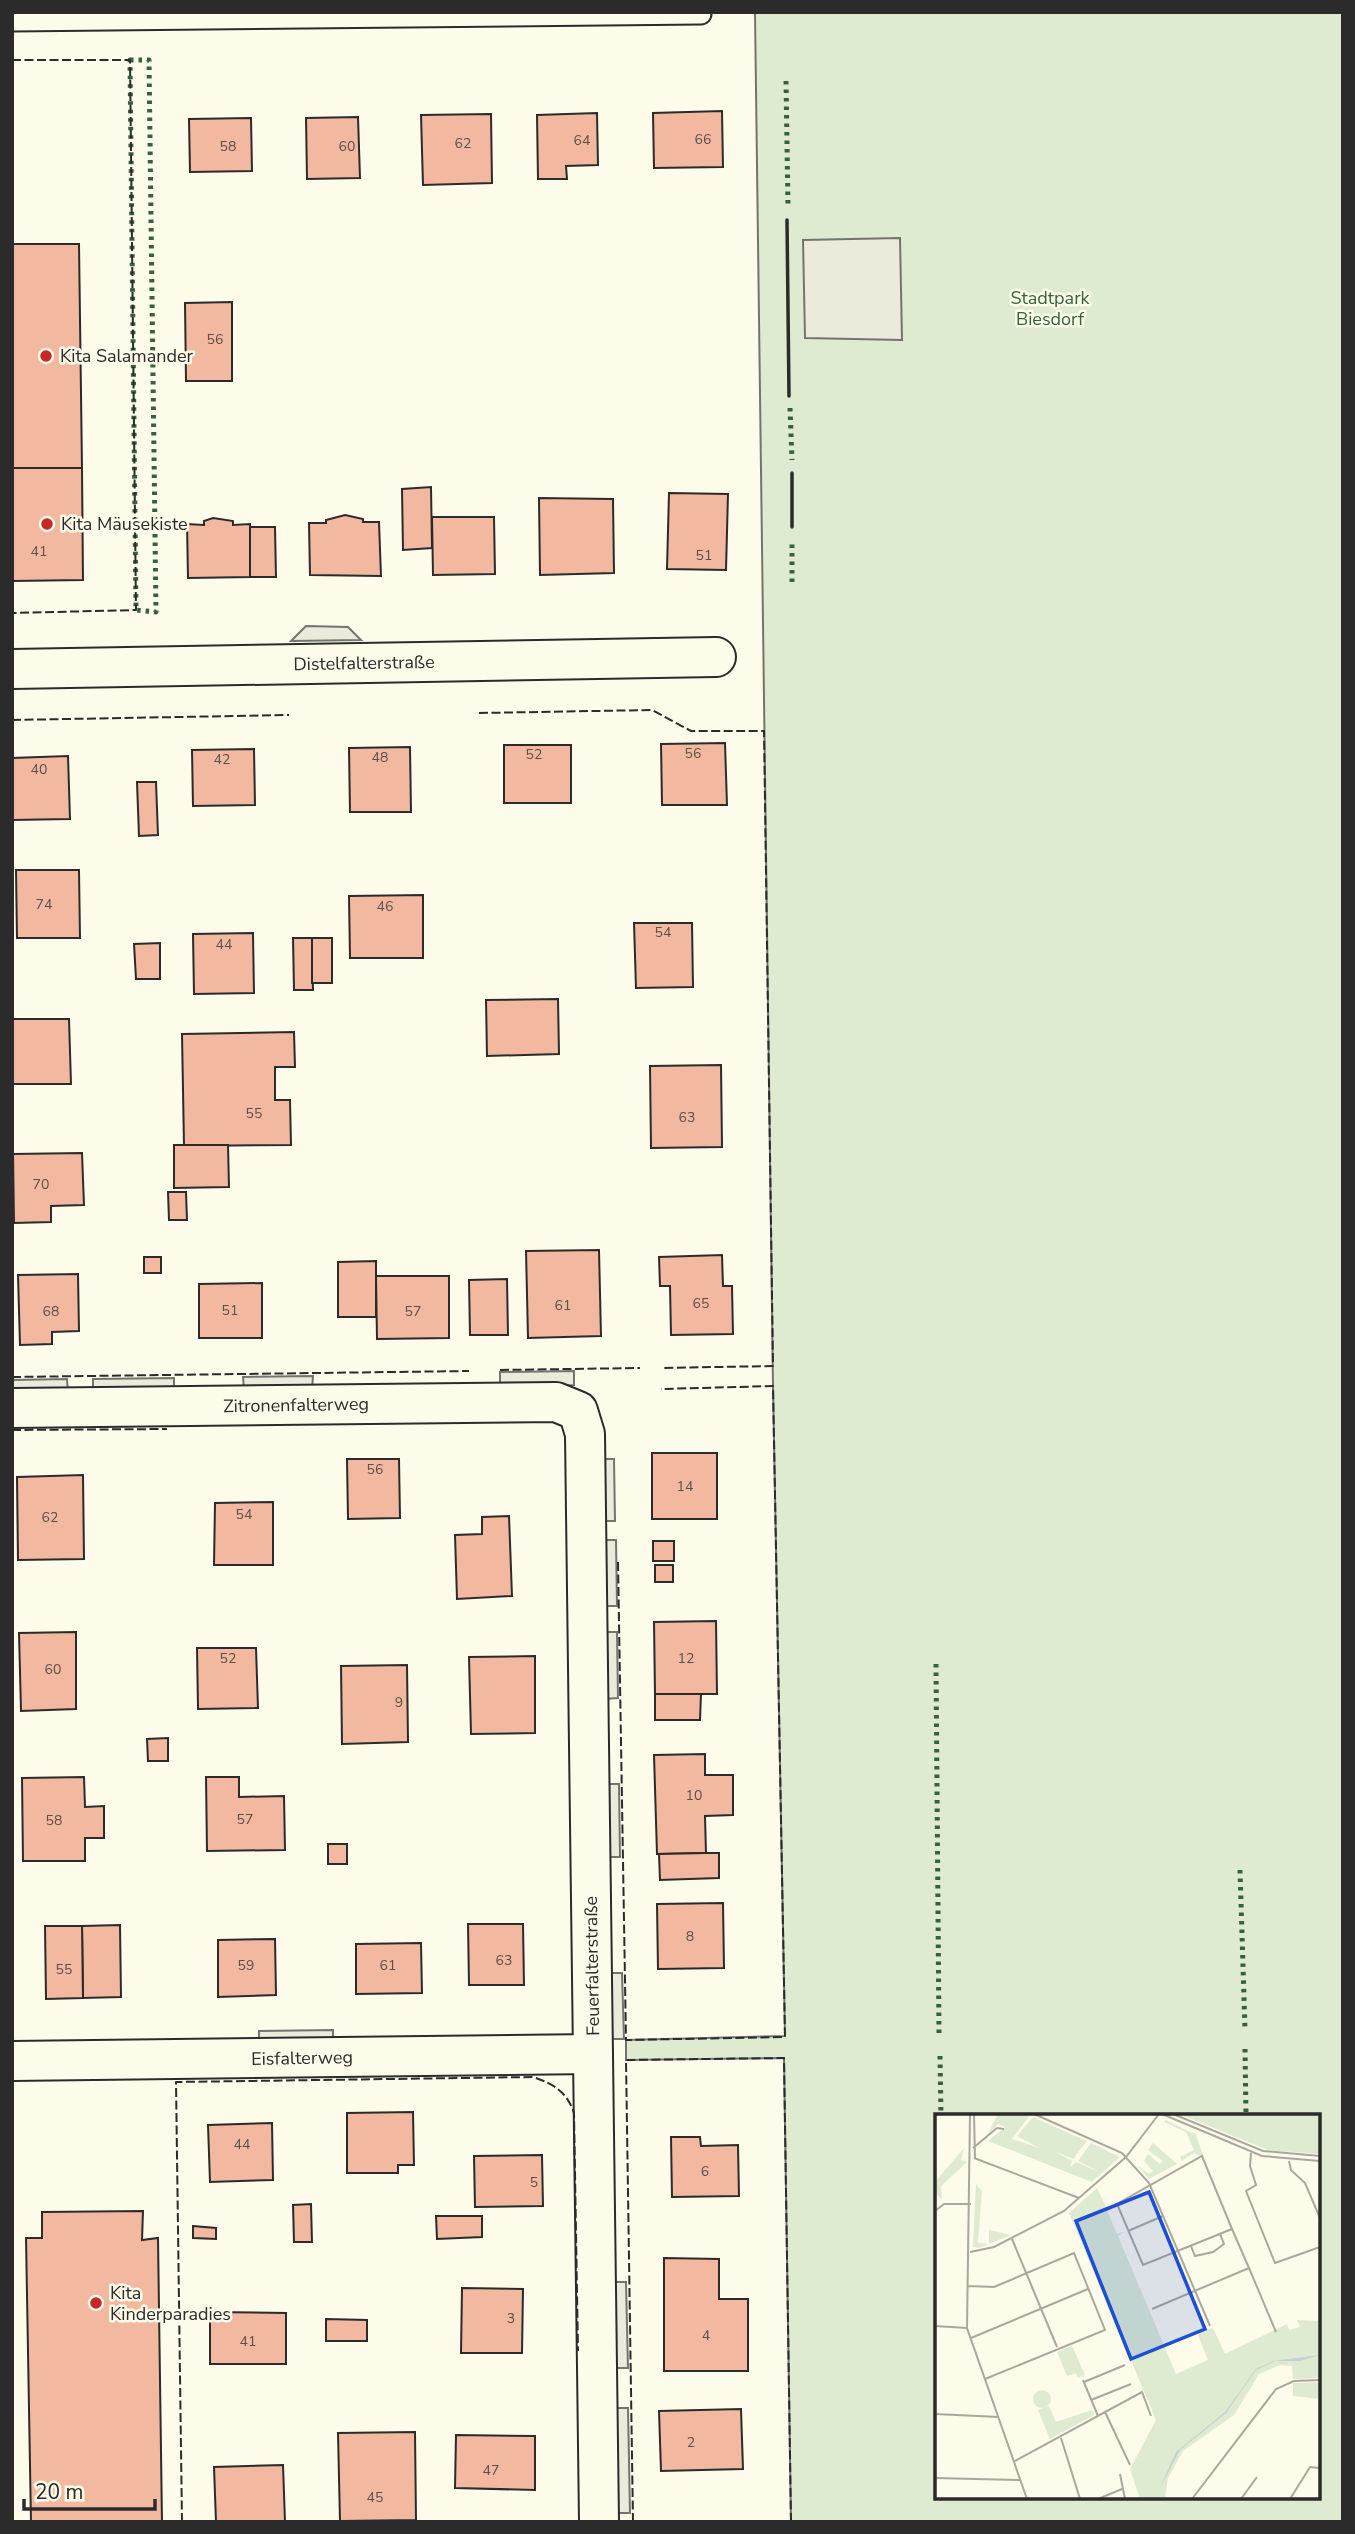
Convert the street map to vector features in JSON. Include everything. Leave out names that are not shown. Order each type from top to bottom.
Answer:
[{"type":"street","name":"Distelfalterstraße","points":[[12,669],[716,657]]},
{"type":"street","name":"Zitronenfalterweg","points":[[12,1408],[556,1402],[578,1411]]},
{"type":"street","name":"Feuerfalterstraße","points":[[578,1411],[585,1434],[599,2522]]},
{"type":"street","name":"Eisfalterweg","points":[[12,2062],[593,2054]]},
{"type":"lane","points":[[12,21],[701,14]]},
{"type":"green space","name":"Stadtpark Biesdorf","points":[[755,12],[1343,12],[1343,2522],[791,2522],[784,2058],[626,2060],[626,2040],[785,2036],[773,1386]]},
{"type":"shaded area","points":[[900,238],[902,340],[805,338],[803,240]]},
{"type":"shaded area","points":[[306,626],[348,627],[361,640],[291,641]]},
{"type":"shaded area","points":[[574,1371],[574,1385],[500,1386],[500,1372]]},
{"type":"shaded area","points":[[313,1376],[312,1390],[244,1390],[243,1377]]},
{"type":"shaded area","points":[[174,1378],[174,1391],[93,1392],[93,1379]]},
{"type":"shaded area","points":[[67,1379],[68,1393],[12,1395],[12,1380]]},
{"type":"shaded area","points":[[601,1459],[614,1459],[615,1521],[602,1521]]},
{"type":"shaded area","points":[[602,1540],[616,1540],[617,1606],[603,1606]]},
{"type":"shaded area","points":[[603,1632],[617,1632],[618,1698],[604,1699]]},
{"type":"shaded area","points":[[606,1784],[619,1784],[620,1857],[607,1857]]},
{"type":"shaded area","points":[[609,1973],[622,1973],[624,2039],[610,2039]]},
{"type":"shaded area","points":[[333,2030],[333,2044],[259,2044],[259,2031]]},
{"type":"shaded area","points":[[613,2282],[626,2282],[628,2368],[615,2368]]},
{"type":"shaded area","points":[[615,2408],[628,2408],[630,2513],[617,2513]]},
{"type":"building","points":[[722,111],[723,167],[654,168],[653,113]]},
{"type":"building","points":[[597,113],[598,165],[566,166],[567,179],[538,179],[537,115]]},
{"type":"building","points":[[491,114],[492,183],[423,185],[421,115]]},
{"type":"building","points":[[358,117],[360,178],[307,179],[306,118]]},
{"type":"building","points":[[251,118],[252,171],[190,172],[189,119]]},
{"type":"building","name":"Kita Salamander","points":[[12,244],[79,244],[82,468],[12,468]]},
{"type":"building","points":[[232,302],[232,381],[186,381],[185,303]]},
{"type":"building","name":"Kita Mäusekiste","points":[[12,468],[82,468],[83,580],[12,581]]},
{"type":"building","points":[[431,487],[432,548],[403,550],[402,489]]},
{"type":"building","points":[[669,493],[728,494],[726,570],[667,569]]},
{"type":"building","points":[[539,498],[613,499],[614,573],[540,575]]},
{"type":"building","points":[[345,515],[363,519],[363,522],[379,522],[381,576],[310,575],[309,523],[326,523],[326,520]]},
{"type":"building","points":[[432,517],[494,517],[495,574],[433,575]]},
{"type":"building","points":[[213,518],[233,521],[233,525],[250,524],[250,577],[188,578],[187,524],[204,525],[204,521]]},
{"type":"building","points":[[250,527],[275,527],[276,577],[250,577]]},
{"type":"building","points":[[725,743],[727,805],[662,805],[661,744]]},
{"type":"building","points":[[504,745],[571,745],[571,803],[504,803]]},
{"type":"building","points":[[410,747],[411,812],[350,812],[349,748]]},
{"type":"building","points":[[254,749],[255,805],[193,806],[192,750]]},
{"type":"building","points":[[68,756],[70,819],[12,820],[12,758]]},
{"type":"building","points":[[137,782],[156,782],[158,835],[139,836]]},
{"type":"building","points":[[16,870],[79,870],[80,938],[17,938]]},
{"type":"building","points":[[423,895],[423,958],[350,958],[349,896]]},
{"type":"building","points":[[634,923],[692,923],[693,987],[636,988]]},
{"type":"building","points":[[253,933],[254,993],[194,994],[193,934]]},
{"type":"building","points":[[293,938],[312,938],[313,990],[294,990]]},
{"type":"building","points":[[312,938],[332,938],[332,983],[312,983]]},
{"type":"building","points":[[160,943],[160,979],[136,979],[134,944]]},
{"type":"building","points":[[558,999],[559,1054],[487,1056],[486,1000]]},
{"type":"building","points":[[12,1019],[69,1019],[71,1084],[12,1084]]},
{"type":"building","points":[[294,1032],[295,1067],[275,1067],[275,1100],[290,1100],[291,1145],[184,1146],[182,1034]]},
{"type":"building","points":[[721,1065],[722,1147],[651,1148],[650,1066]]},
{"type":"building","points":[[174,1145],[228,1145],[229,1187],[174,1188]]},
{"type":"building","points":[[82,1153],[84,1205],[51,1206],[51,1222],[14,1223],[13,1154]]},
{"type":"building","points":[[168,1192],[186,1192],[187,1220],[169,1220]]},
{"type":"building","points":[[599,1250],[601,1336],[528,1338],[526,1251]]},
{"type":"building","points":[[722,1255],[723,1286],[732,1286],[733,1334],[671,1335],[670,1286],[660,1286],[659,1257]]},
{"type":"building","points":[[144,1257],[161,1257],[161,1273],[144,1273]]},
{"type":"building","points":[[376,1261],[376,1317],[338,1317],[338,1262]]},
{"type":"building","points":[[78,1274],[79,1331],[52,1332],[52,1344],[20,1345],[18,1275]]},
{"type":"building","points":[[376,1276],[449,1276],[449,1338],[377,1339]]},
{"type":"building","points":[[507,1279],[508,1335],[470,1335],[469,1280]]},
{"type":"building","points":[[262,1283],[262,1338],[199,1338],[199,1284]]},
{"type":"building","points":[[652,1453],[717,1453],[717,1519],[652,1519]]},
{"type":"building","points":[[347,1459],[399,1459],[400,1518],[348,1519]]},
{"type":"building","points":[[83,1475],[84,1559],[18,1560],[17,1477]]},
{"type":"building","points":[[273,1502],[273,1565],[214,1565],[215,1503]]},
{"type":"building","points":[[509,1516],[512,1596],[457,1599],[455,1535],[482,1534],[482,1517]]},
{"type":"building","points":[[653,1541],[674,1541],[674,1561],[653,1561]]},
{"type":"building","points":[[655,1565],[673,1565],[673,1582],[655,1582]]},
{"type":"building","points":[[716,1621],[717,1694],[655,1694],[654,1622]]},
{"type":"building","points":[[76,1632],[76,1709],[21,1711],[19,1633]]},
{"type":"building","points":[[197,1648],[256,1648],[258,1708],[198,1709]]},
{"type":"building","points":[[535,1656],[535,1733],[471,1734],[469,1657]]},
{"type":"building","points":[[407,1665],[408,1742],[342,1744],[341,1666]]},
{"type":"building","points":[[655,1694],[701,1694],[700,1720],[655,1720]]},
{"type":"building","points":[[168,1738],[168,1761],[148,1761],[147,1739]]},
{"type":"building","points":[[705,1754],[705,1775],[733,1775],[733,1815],[705,1816],[706,1853],[657,1854],[654,1755]]},
{"type":"building","points":[[84,1777],[85,1807],[104,1806],[104,1838],[85,1838],[85,1861],[23,1861],[22,1778]]},
{"type":"building","points":[[206,1777],[239,1777],[239,1797],[284,1796],[285,1850],[207,1851]]},
{"type":"building","points":[[328,1844],[347,1844],[347,1864],[328,1864]]},
{"type":"building","points":[[719,1853],[719,1878],[660,1880],[659,1854]]},
{"type":"building","points":[[723,1903],[724,1968],[658,1969],[657,1904]]},
{"type":"building","points":[[468,1924],[523,1924],[524,1985],[469,1985]]},
{"type":"building","points":[[120,1925],[121,1997],[83,1998],[82,1926]]},
{"type":"building","points":[[45,1926],[82,1926],[83,1998],[46,1999]]},
{"type":"building","points":[[275,1939],[276,1995],[218,1997],[218,1940]]},
{"type":"building","points":[[421,1943],[422,1993],[356,1994],[356,1944]]},
{"type":"building","points":[[413,2112],[414,2165],[398,2165],[398,2173],[347,2173],[347,2113]]},
{"type":"building","points":[[272,2123],[273,2180],[210,2182],[208,2125]]},
{"type":"building","points":[[671,2137],[700,2137],[701,2146],[738,2145],[739,2196],[672,2197]]},
{"type":"building","points":[[542,2155],[543,2206],[475,2207],[474,2156]]},
{"type":"building","points":[[311,2204],[312,2242],[294,2242],[293,2205]]},
{"type":"building","points":[[143,2211],[142,2240],[158,2238],[162,2522],[31,2522],[26,2238],[42,2238],[42,2212]]},
{"type":"building","points":[[436,2216],[482,2216],[482,2237],[437,2239]]},
{"type":"building","points":[[193,2226],[216,2228],[216,2239],[193,2238]]},
{"type":"building","points":[[664,2258],[719,2259],[719,2299],[748,2299],[748,2371],[664,2371]]},
{"type":"building","points":[[462,2288],[523,2289],[522,2353],[461,2353]]},
{"type":"building","points":[[210,2312],[286,2313],[286,2364],[210,2364]]},
{"type":"building","points":[[326,2319],[367,2320],[367,2341],[326,2341]]},
{"type":"building","points":[[741,2409],[743,2469],[661,2471],[659,2411]]},
{"type":"building","points":[[415,2432],[416,2520],[340,2521],[338,2433]]},
{"type":"building","points":[[456,2435],[535,2436],[535,2490],[455,2488]]},
{"type":"building","points":[[283,2465],[285,2522],[216,2522],[214,2467]]},
{"type":"hedge","points":[[130,60],[149,60],[156,612],[136,610],[130,60]]},
{"type":"hedge","points":[[786,81],[788,206]]},
{"type":"hedge","points":[[790,408],[792,460]]},
{"type":"hedge","points":[[792,543],[792,582]]},
{"type":"hedge","points":[[936,1664],[939,2034]]},
{"type":"hedge","points":[[1240,1870],[1245,2030]]},
{"type":"hedge","points":[[1245,2049],[1246,2114]]},
{"type":"hedge","points":[[940,2056],[941,2114]]},
{"type":"fence","points":[[12,60],[130,60],[136,610],[12,613]]},
{"type":"fence","points":[[479,713],[652,710],[691,731],[764,731],[773,1366],[661,1368]]},
{"type":"fence","points":[[12,720],[289,715]]},
{"type":"fence","points":[[500,1370],[640,1368]]},
{"type":"fence","points":[[12,1377],[469,1371]]},
{"type":"fence","points":[[618,1562],[626,2040],[785,2037],[773,1386],[661,1389]]},
{"type":"fence","points":[[12,1430],[167,1429]]},
{"type":"fence","points":[[633,2522],[626,2060],[784,2058],[791,2522]]},
{"type":"fence","points":[[182,2522],[176,2082],[533,2077],[553,2086],[568,2100],[574,2113],[578,2351]]},
{"type":"wall","points":[[787,220],[789,396]]},
{"type":"wall","points":[[792,473],[792,527]]},
{"type":"place","name":"Kita Salamander","points":[[46,356]]},
{"type":"place","name":"Kita Mäusekiste","points":[[47,524]]},
{"type":"place","name":"Kita Kinderparadies","points":[[96,2303]]}]
